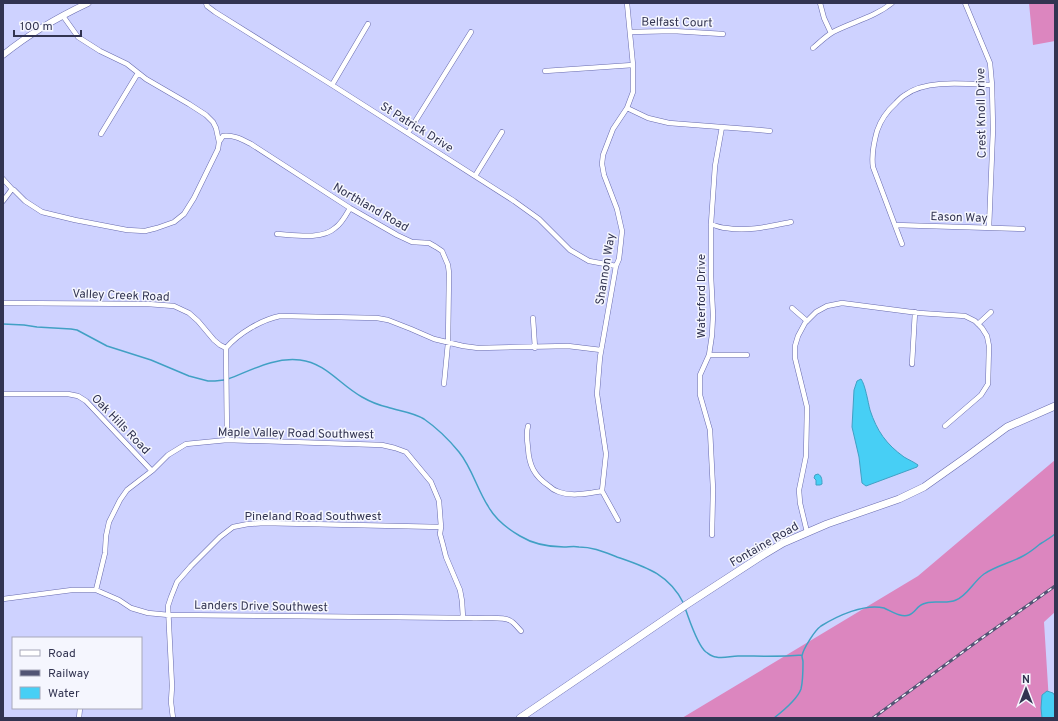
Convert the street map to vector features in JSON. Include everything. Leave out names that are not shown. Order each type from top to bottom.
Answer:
[{"type":"main road","name":"Fontaine Road","points":[[520,718],[716,585],[783,543],[807,532],[899,499],[924,487],[1007,428],[1055,406]]},
{"type":"street","points":[[3,55],[45,25],[88,3]]},
{"type":"street","name":"St Patrick Drive","points":[[206,3],[207,6],[214,12],[514,201],[539,219],[570,250],[589,261],[616,266]]},
{"type":"street","name":"Shannon Way","points":[[602,491],[606,454],[597,394],[601,350],[622,240],[622,231],[617,209],[604,175],[602,164],[603,155],[613,129],[627,108],[633,92],[633,65],[627,3]]},
{"type":"street","points":[[820,3],[824,18],[831,33]]},
{"type":"street","points":[[813,48],[831,33],[872,15],[886,8],[892,3]]},
{"type":"street","name":"Crest Knoll Drive","points":[[965,3],[990,63],[993,129],[989,228]]},
{"type":"street","points":[[3,179],[12,190],[42,212],[127,230],[145,231],[174,222],[184,214],[194,198],[218,149],[219,142],[216,128],[213,122],[206,115],[146,79],[126,64],[100,51],[78,37],[63,16]]},
{"type":"street","points":[[332,85],[368,24]]},
{"type":"street","name":"Belfast Court","points":[[630,32],[673,31],[723,34]]},
{"type":"street","points":[[408,133],[471,32]]},
{"type":"street","points":[[545,71],[633,65]]},
{"type":"street","points":[[101,134],[138,73]]},
{"type":"street","points":[[902,244],[872,167],[871,158],[875,138],[881,120],[888,110],[906,94],[918,88],[949,84],[992,85]]},
{"type":"street","points":[[627,108],[648,118],[669,123],[770,131]]},
{"type":"street","name":"Waterford Drive","points":[[712,535],[713,489],[710,430],[702,400],[700,375],[709,355],[712,335],[711,224],[715,166],[722,127]]},
{"type":"street","points":[[476,176],[502,132]]},
{"type":"street","name":"Northland Road","points":[[219,142],[223,136],[230,135],[239,138],[350,208],[396,235],[412,242],[429,243],[442,251],[448,265],[449,273],[448,343],[444,384]]},
{"type":"street","points":[[3,201],[12,190]]},
{"type":"street","points":[[277,234],[327,234],[335,229],[350,208]]},
{"type":"street","points":[[711,224],[727,229],[748,229],[791,222]]},
{"type":"street","name":"Eason Way","points":[[895,225],[1023,229]]},
{"type":"street","name":"Valley Creek Road","points":[[3,303],[148,304],[174,306],[188,313],[198,321],[214,340],[226,348]]},
{"type":"street","points":[[807,532],[800,503],[799,490],[806,456],[806,407],[795,346],[798,336],[807,321],[816,312],[827,306],[842,303],[914,312],[965,316],[976,321],[987,336],[989,346],[988,384],[981,395],[945,426]]},
{"type":"street","points":[[792,308],[807,321]]},
{"type":"street","points":[[912,364],[914,312]]},
{"type":"street","points":[[978,324],[991,312]]},
{"type":"street","points":[[226,440],[226,348],[241,335],[271,318],[280,316],[377,318],[388,320],[434,340],[463,346],[478,348],[535,348],[568,346],[601,350]]},
{"type":"street","points":[[533,318],[535,348]]},
{"type":"street","points":[[709,355],[747,355]]},
{"type":"street","name":"Oak Hills Road","points":[[3,394],[68,394],[78,396],[94,408],[151,470]]},
{"type":"street","points":[[528,426],[527,431],[531,466],[541,481],[559,492],[576,494],[602,491],[618,520]]},
{"type":"street","name":"Maple Valley Road Southwest","points":[[96,590],[105,553],[109,522],[120,500],[127,490],[168,456],[186,444],[226,440],[382,445],[406,452],[431,482],[439,501],[441,527],[440,534],[444,551],[460,590],[463,618]]},
{"type":"street","name":"Pineland Road Southwest","points":[[173,718],[171,702],[168,606],[177,582],[220,537],[233,527],[264,523],[441,527]]},
{"type":"street","name":"Landers Drive Southwest","points":[[3,599],[72,590],[96,590],[119,600],[131,608],[148,613],[169,615],[480,619],[504,618],[509,620],[521,630]]},
{"type":"shaded area","points":[[1029,3],[1055,3],[1055,41],[1033,45]]},
{"type":"shaded area","points":[[1055,460],[1055,612],[1044,622],[1050,718],[682,718],[918,576]]},
{"type":"water","points":[[861,379],[870,410],[879,431],[892,447],[904,457],[918,465],[917,467],[866,486],[862,483],[859,457],[852,427],[854,390],[857,381]]},
{"type":"water","points":[[818,474],[821,477],[822,484],[816,485],[816,480],[814,478],[815,475]]},
{"type":"water","points":[[1047,691],[1053,693],[1055,696],[1055,718],[1042,718],[1042,695]]},
{"type":"waterway","points":[[3,324],[77,330],[107,346],[151,360],[189,376],[208,381],[224,380]]},
{"type":"waterway","points":[[228,379],[263,365],[281,360],[300,360],[318,365],[354,392],[374,403],[415,415],[434,426],[452,443],[464,458],[484,499],[494,515],[506,527],[515,533],[525,539],[547,546],[589,548],[638,564],[656,573],[671,585],[684,604]]},
{"type":"waterway","points":[[774,718],[789,705],[799,693],[803,679],[802,656],[807,644],[821,626],[851,611],[868,607],[884,608],[896,614],[906,616],[911,614],[921,605],[927,603],[956,600],[964,595],[984,574],[1025,555],[1055,534]]},
{"type":"waterway","points":[[685,608],[699,644],[706,652],[713,656],[721,658],[738,656],[802,655]]},
{"type":"railway","points":[[873,718],[1055,586]]}]
